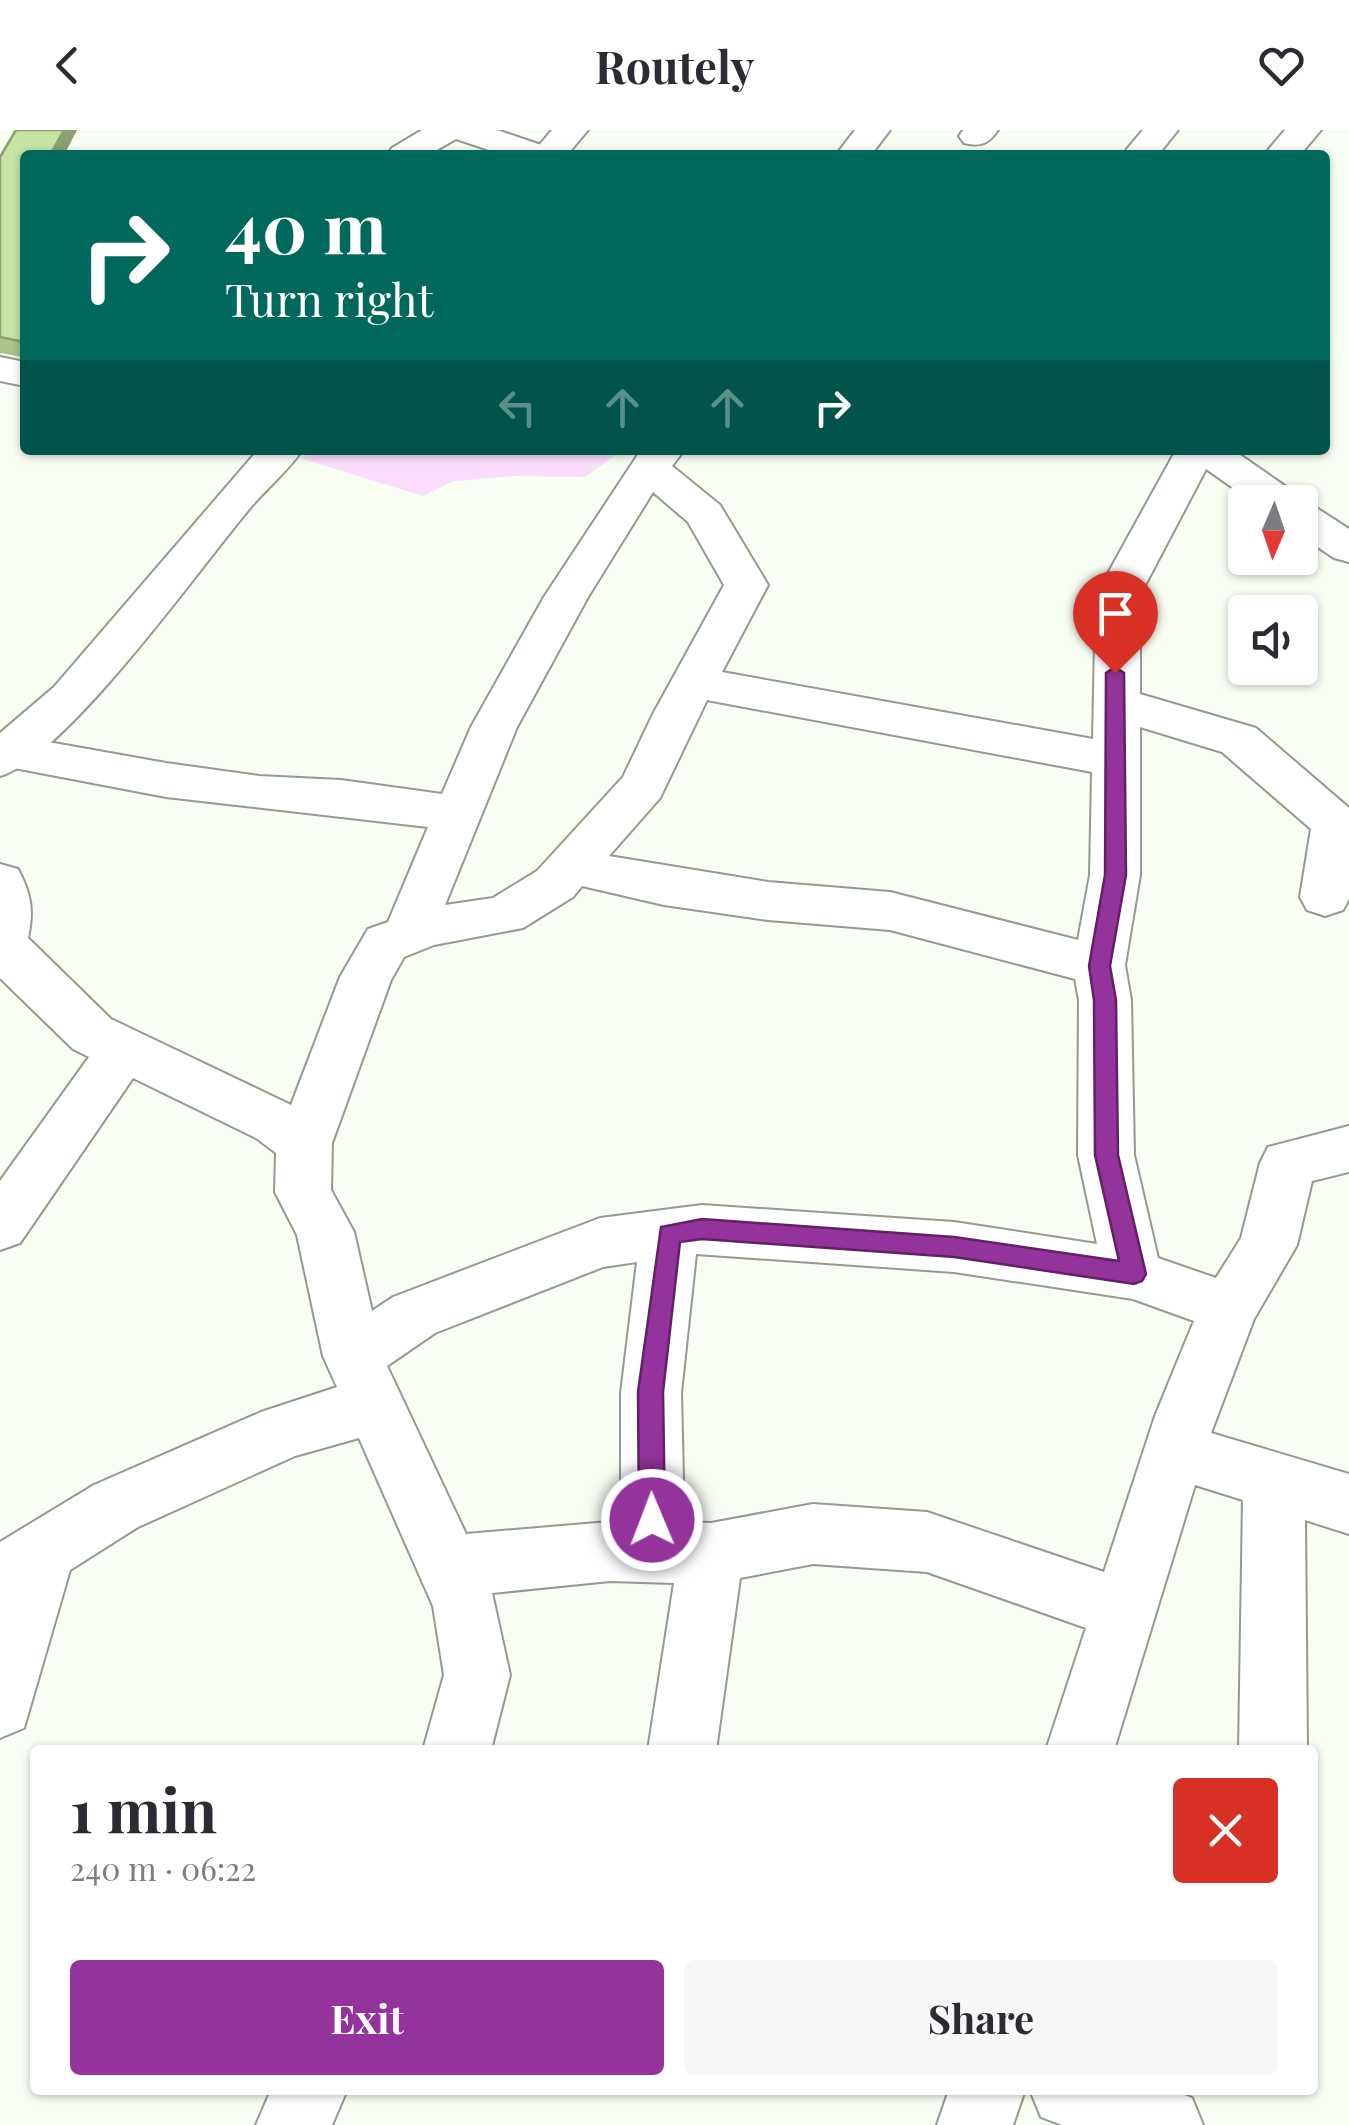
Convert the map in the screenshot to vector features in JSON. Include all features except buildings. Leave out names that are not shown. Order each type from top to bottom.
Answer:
[{"type":"street","points":[[412,150],[446,130]]},
{"type":"street","points":[[464,130],[559,148]]},
{"type":"street","points":[[857,150],[873,130]]},
{"type":"street","points":[[1143,150],[1161,130]]},
{"type":"street","points":[[1286,150],[1304,130]]},
{"type":"street","points":[[4,755],[70,698],[254,476],[277,455]]},
{"type":"street","points":[[1134,1274],[1106,1155],[1105,1000],[1100,966],[1115,875],[1118,595],[1193,455]]},
{"type":"street","points":[[1213,455],[1256,485]]},
{"type":"street","points":[[408,934],[494,727],[556,613],[656,458],[705,514],[746,585],[643,786],[554,884],[505,915],[408,934],[386,943],[366,977],[304,1143],[303,1192],[325,1232],[364,1383],[465,1605],[476,1674],[458,1745]]},
{"type":"street","points":[[1318,528],[1349,548]]},
{"type":"street","points":[[694,682],[1115,760]]},
{"type":"street","points":[[1115,704],[1239,740],[1336,824],[1325,897]]},
{"type":"street","points":[[4,755],[166,780],[341,797],[457,814]]},
{"type":"street","points":[[572,866],[664,886],[768,901],[890,911],[1100,966]]},
{"type":"street","points":[[0,882],[6,892],[7,918],[2,942],[6,962],[92,1034],[275,1122],[304,1143]]},
{"type":"street","points":[[0,1226],[124,1049]]},
{"type":"street","points":[[1082,1745],[1174,1450],[1229,1308],[1268,1245],[1288,1163],[1349,1149]]},
{"type":"street","points":[[0,1704],[22,1565],[116,1506],[283,1432],[347,1412],[414,1315],[600,1243],[702,1229],[954,1247],[1134,1274],[1229,1308]]},
{"type":"street","points":[[670,1234],[651,1392],[682,1553],[682,1745]]},
{"type":"street","points":[[1174,1450],[1349,1504]]},
{"type":"street","points":[[1272,1745],[1274,1481]]},
{"type":"street","points":[[447,1567],[610,1551],[682,1553],[813,1534],[927,1542],[1124,1610]]},
{"type":"street","points":[[294,2125],[306,2095]]},
{"type":"street","points":[[976,2125],[985,2095]]},
{"type":"street","points":[[1082,2095],[1165,2125]]},
{"type":"shaded area","points":[[306,455],[615,455],[585,477],[514,476],[454,481],[423,496],[303,459]]},
{"type":"route","points":[[652,1520],[651,1392],[670,1234],[702,1229],[954,1247],[1134,1274],[1106,1155],[1105,1000],[1100,966],[1115,875],[1115,673]]}]
